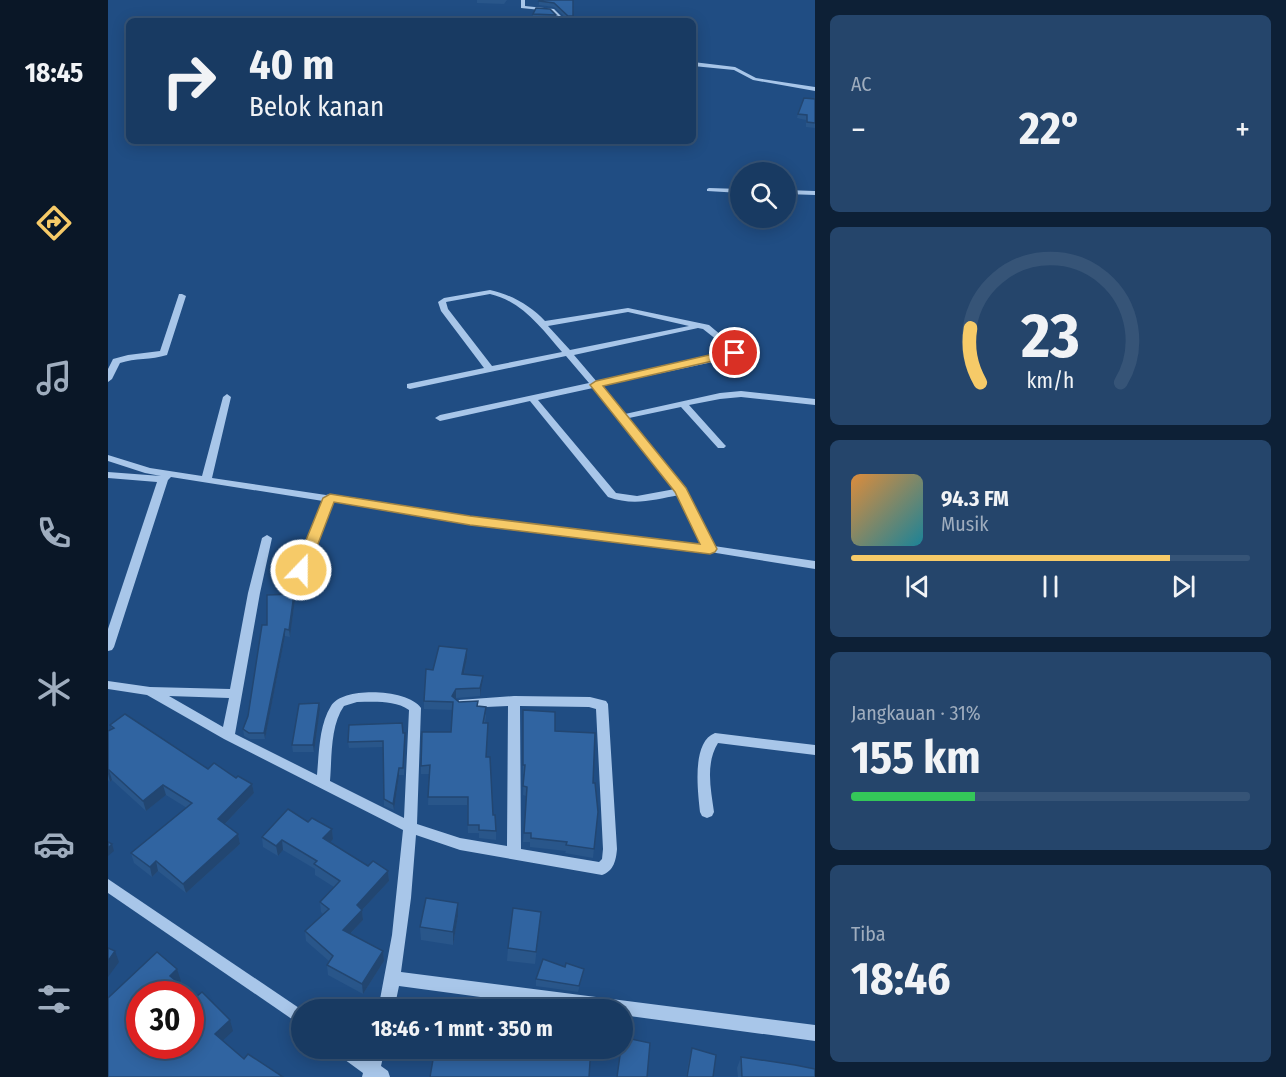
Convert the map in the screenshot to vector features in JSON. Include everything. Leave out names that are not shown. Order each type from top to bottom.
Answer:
[{"type":"street","points":[[523,0],[523,7],[552,10],[561,18]]},
{"type":"street","points":[[696,64],[735,69],[755,79],[815,89]]},
{"type":"street","points":[[709,190],[730,191]]},
{"type":"street","points":[[796,192],[815,193]]},
{"type":"street","points":[[489,369],[444,309],[442,302],[444,300],[481,293],[500,294],[533,313],[623,417],[681,490],[710,549]]},
{"type":"street","points":[[108,379],[116,361],[123,358],[158,356],[164,353],[182,297]]},
{"type":"street","points":[[440,418],[735,353],[735,347],[712,329],[628,310],[543,324]]},
{"type":"street","points":[[410,386],[699,326]]},
{"type":"street","points":[[623,417],[720,396],[741,394],[815,402]]},
{"type":"street","points":[[206,480],[227,397]]},
{"type":"street","points":[[532,398],[612,495],[622,500],[632,500],[681,490]]},
{"type":"street","points":[[683,404],[721,446]]},
{"type":"street","points":[[108,458],[166,476]]},
{"type":"street","points":[[108,475],[166,476],[206,480],[470,520],[710,549],[815,565]]},
{"type":"street","points":[[108,647],[166,476]]},
{"type":"street","points":[[301,570],[330,498]]},
{"type":"street","points":[[228,736],[267,538]]},
{"type":"street","points":[[108,685],[150,691],[235,694]]},
{"type":"street","points":[[150,691],[228,736],[411,828],[460,844],[602,869],[609,861],[610,849],[602,704],[514,701],[460,704]]},
{"type":"street","points":[[323,784],[333,712],[340,702],[351,698],[389,697],[406,700],[415,708],[411,828],[393,978],[388,999]]},
{"type":"street","points":[[514,701],[514,854]]},
{"type":"street","points":[[707,812],[704,761],[708,747],[715,738],[815,750]]},
{"type":"street","points":[[108,885],[291,1011]]},
{"type":"street","points":[[393,978],[815,1033]]},
{"type":"street","points":[[357,1059],[375,1074]]},
{"type":"street","points":[[375,1074],[376,1059]]},
{"type":"building","points":[[540,0],[573,0],[573,16],[568,16],[554,3]]},
{"type":"building","points":[[536,8],[550,9],[556,15],[533,14]]},
{"type":"building","points":[[804,98],[815,99],[815,123],[807,122],[807,115],[798,114]]},
{"type":"building","points":[[294,594],[289,630],[285,629],[264,733],[249,733],[243,729],[248,716],[262,625],[267,625],[267,595]]},
{"type":"building","points":[[439,646],[467,649],[462,674],[483,676],[480,688],[456,689],[452,696],[459,702],[478,701],[477,706],[486,707],[483,723],[488,723],[486,757],[490,757],[496,831],[479,830],[479,825],[468,825],[468,797],[428,797],[430,765],[421,766],[422,732],[451,732],[453,702],[424,701],[426,669],[433,670]]},
{"type":"building","points":[[319,703],[313,745],[292,745],[299,704]]},
{"type":"building","points":[[523,710],[555,712],[555,731],[595,733],[593,783],[595,783],[598,812],[594,849],[566,845],[567,842],[531,838],[531,833],[524,833],[527,787],[523,786],[525,765],[523,765]]},
{"type":"building","points":[[125,714],[208,769],[214,763],[236,778],[238,776],[252,784],[218,819],[238,834],[183,884],[156,861],[150,867],[131,853],[192,803],[163,785],[143,801],[108,771],[108,731],[114,728],[110,725]]},
{"type":"building","points":[[402,723],[403,733],[405,733],[403,768],[399,768],[393,804],[384,799],[383,741],[348,742],[349,725]]},
{"type":"building","points":[[288,809],[308,822],[312,818],[332,829],[323,838],[368,866],[373,861],[388,871],[357,905],[362,910],[343,930],[383,951],[362,984],[327,965],[333,956],[305,931],[329,909],[320,902],[340,881],[314,864],[317,861],[282,840],[276,846],[262,837]]},
{"type":"building","points":[[426,898],[458,903],[453,932],[420,927]]},
{"type":"building","points":[[513,908],[541,912],[536,952],[508,948]]},
{"type":"building","points":[[108,948],[115,951],[108,961]]},
{"type":"building","points":[[157,952],[177,969],[170,976],[176,981],[126,981]]},
{"type":"building","points":[[543,959],[565,967],[566,963],[584,969],[579,986],[536,979]]},
{"type":"building","points":[[126,981],[126,1059],[204,1059],[204,994],[230,1020],[215,1034],[244,1059],[248,1054],[283,1077],[108,1077],[108,998]]},
{"type":"building","points":[[633,1039],[650,1043],[647,1077],[617,1077],[619,1059],[633,1059]]},
{"type":"building","points":[[692,1048],[716,1055],[713,1077],[687,1077]]},
{"type":"building","points":[[741,1057],[815,1069],[815,1077],[742,1077]]},
{"type":"building","points":[[433,1059],[590,1059],[589,1077],[430,1077]]},
{"type":"route","points":[[301,570],[330,498],[470,520],[710,549],[681,490],[596,385],[735,353]]}]
